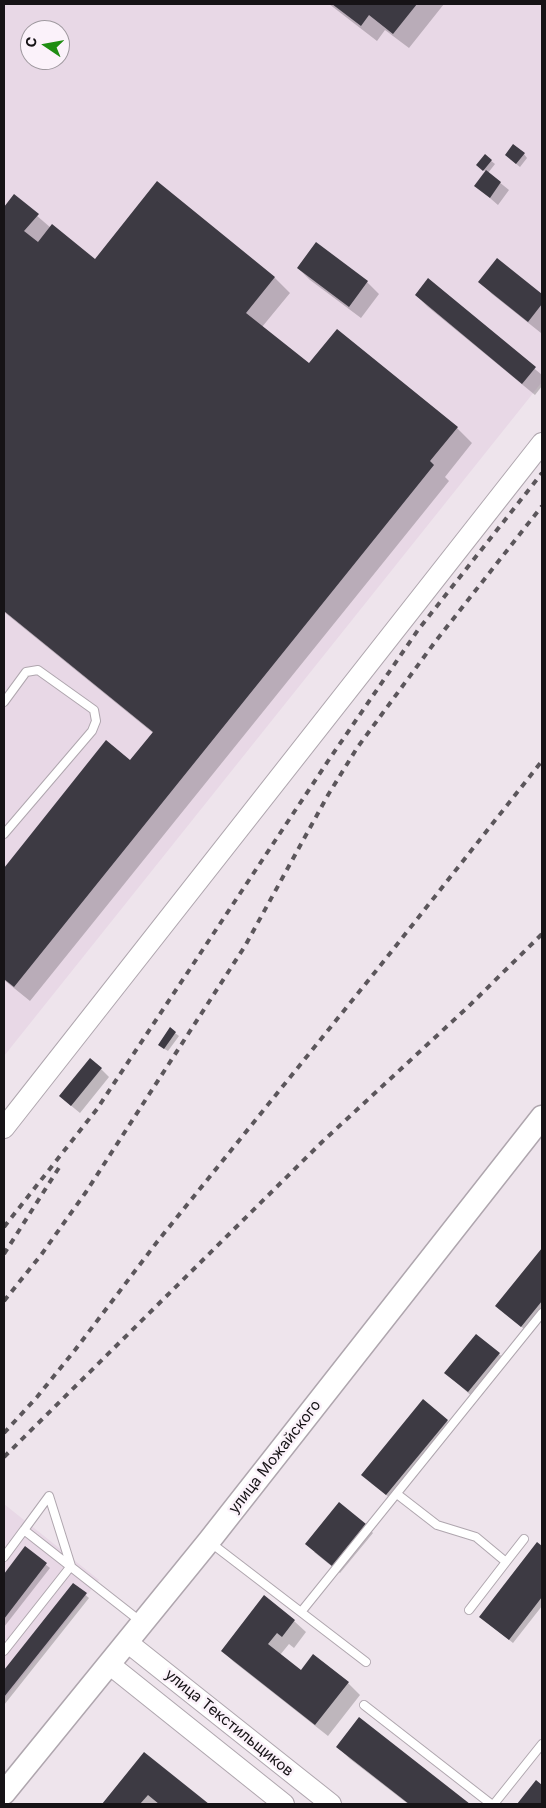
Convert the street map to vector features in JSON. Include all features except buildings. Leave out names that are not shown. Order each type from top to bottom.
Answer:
[{"type":"main road","name":"улица Можайского","points":[[4,1794],[209,1541],[542,1117]]},
{"type":"street","points":[[4,1128],[542,443]]},
{"type":"street","name":"улица Текстильщиков","points":[[127,1642],[331,1804]]},
{"type":"street","name":"улица Текстильщиков","points":[[108,1664],[279,1803]]},
{"type":"lane","points":[[4,702],[26,672],[38,670],[94,710],[96,721],[92,732],[4,834]]},
{"type":"lane","points":[[302,1612],[542,1313]]},
{"type":"lane","points":[[397,1494],[438,1525],[476,1537],[506,1562]]},
{"type":"lane","points":[[4,1557],[49,1496],[71,1566]]},
{"type":"lane","points":[[24,1530],[143,1623]]},
{"type":"lane","points":[[469,1610],[524,1539]]},
{"type":"lane","points":[[209,1541],[366,1662]]},
{"type":"lane","points":[[4,1652],[71,1566]]},
{"type":"lane","points":[[364,1705],[492,1804],[542,1744]]},
{"type":"shaded area","points":[[4,4],[542,4],[542,382],[4,1056]]},
{"type":"shaded area","points":[[4,1504],[99,1580],[4,1700]]},
{"type":"railway","points":[[4,1227],[97,1109],[328,761],[418,630],[542,473]]},
{"type":"railway","points":[[4,1301],[41,1255],[86,1192],[245,946],[328,795],[357,748],[435,642],[542,506]]},
{"type":"railway","points":[[4,1433],[37,1397],[75,1350],[157,1242],[380,966],[542,761]]},
{"type":"railway","points":[[4,1457],[322,1142],[469,1006],[542,934]]},
{"type":"railway","points":[[4,1254],[62,1163]]}]
